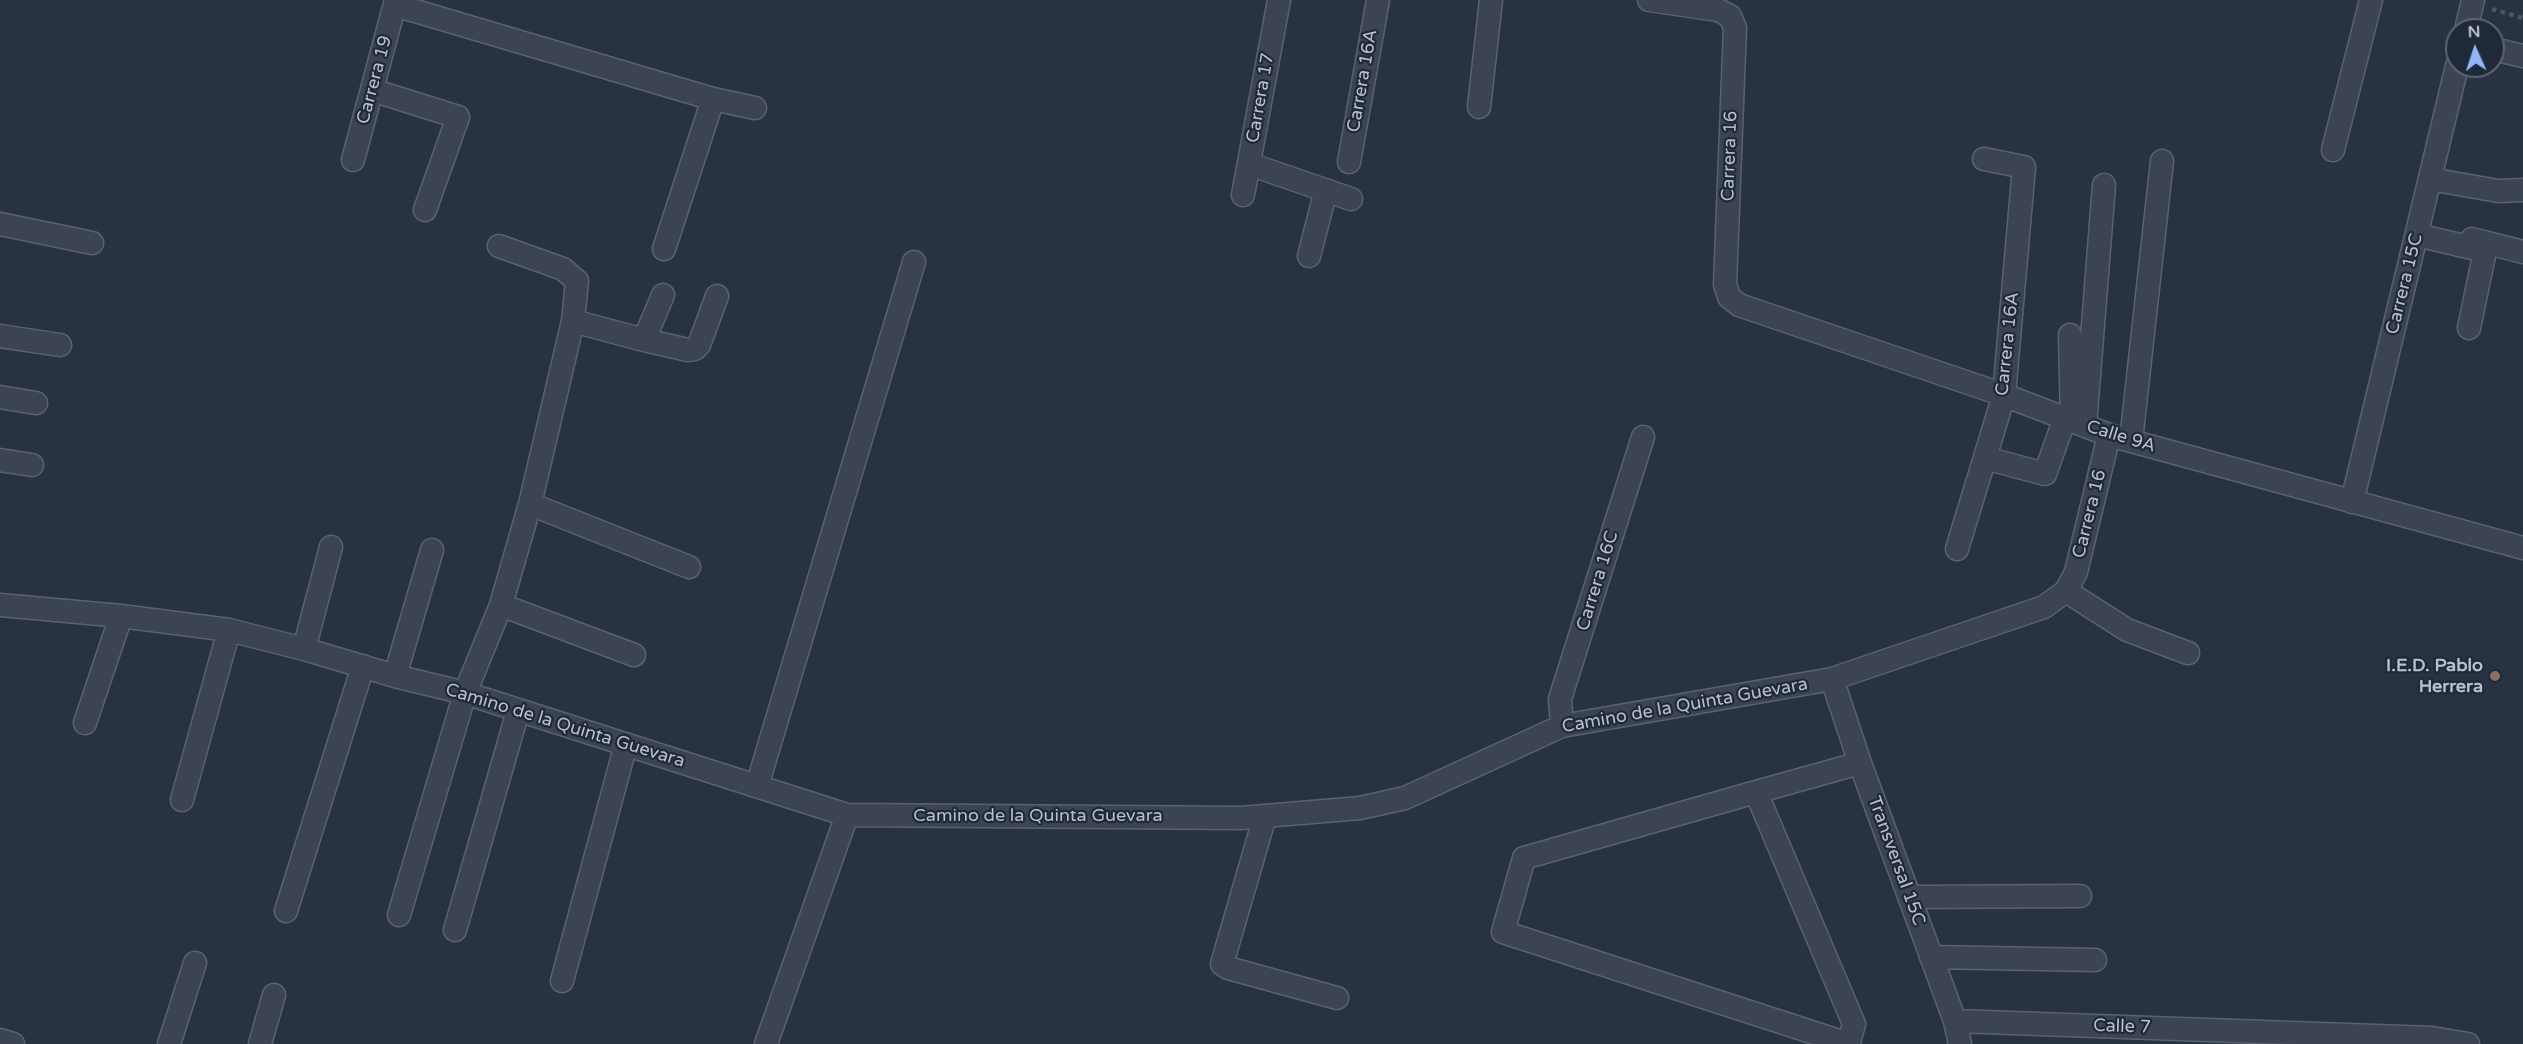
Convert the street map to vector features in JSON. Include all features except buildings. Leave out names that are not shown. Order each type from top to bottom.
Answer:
[{"type":"street","name":"Carrera 17","points":[[1243,195],[1279,0]]},
{"type":"street","name":"Carrera 16A","points":[[1349,162],[1378,0]]},
{"type":"street","points":[[1479,107],[1491,0]]},
{"type":"street","name":"Carrera 16","points":[[1649,0],[1718,10],[1730,16],[1735,28],[1725,284],[1729,297]]},
{"type":"street","points":[[2333,150],[2371,0]]},
{"type":"street","points":[[2466,18],[2467,1]]},
{"type":"street","points":[[395,3],[713,99],[755,108]]},
{"type":"street","name":"Carrera 19","points":[[353,160],[395,3]]},
{"type":"street","points":[[2505,52],[2523,56]]},
{"type":"street","name":"Carrera 15C","points":[[2352,502],[2454,78]]},
{"type":"street","points":[[372,90],[458,117],[425,210]]},
{"type":"street","points":[[664,249],[713,99]]},
{"type":"street","name":"Carrera 16A","points":[[1957,549],[2004,395],[2024,167],[1984,159]]},
{"type":"street","points":[[2131,441],[2162,161]]},
{"type":"street","points":[[1249,164],[1352,199]]},
{"type":"street","points":[[2430,179],[2498,191],[2523,190]]},
{"type":"street","points":[[1985,458],[2045,474],[2074,422],[2104,185]]},
{"type":"street","points":[[1309,255],[1326,190]]},
{"type":"street","points":[[0,224],[92,243]]},
{"type":"street","points":[[2418,230],[2523,252]]},
{"type":"street","points":[[2418,230],[2485,251],[2469,328]]},
{"type":"street","points":[[399,915],[465,693],[501,605],[530,504],[573,321],[577,281],[563,269],[499,246]]},
{"type":"street","points":[[757,786],[914,262]]},
{"type":"street","points":[[644,340],[663,295]]},
{"type":"street","points":[[573,321],[644,340],[688,350],[695,349],[699,345],[717,296]]},
{"type":"street","name":"Calle 9A","points":[[1729,297],[1739,305],[2004,395],[2109,435],[2523,548]]},
{"type":"street","points":[[2070,335],[2074,422]]},
{"type":"street","points":[[0,336],[60,345]]},
{"type":"street","points":[[0,397],[36,403]]},
{"type":"street","name":"Carrera 16","points":[[2066,591],[2076,572],[2109,435]]},
{"type":"street","name":"Carrera 16C","points":[[1562,726],[1560,699],[1643,437]]},
{"type":"street","points":[[0,460],[32,465]]},
{"type":"street","points":[[530,504],[689,567]]},
{"type":"street","points":[[304,649],[331,547]]},
{"type":"street","points":[[395,676],[432,550]]},
{"type":"street","points":[[2066,591],[2127,630],[2188,653]]},
{"type":"street","name":"Camino de la Quinta Guevara","points":[[0,605],[122,616],[229,630],[465,693],[847,814],[1229,818],[1360,808],[1405,798],[1562,726],[1832,679],[2044,606],[2066,591]]},
{"type":"street","points":[[501,605],[634,655]]},
{"type":"street","points":[[85,723],[122,616]]},
{"type":"street","points":[[182,800],[229,630]]},
{"type":"street","points":[[286,911],[363,666]]},
{"type":"street","name":"Transversal 15C","points":[[1832,679],[1851,765],[1909,897],[1955,1021],[1960,1044]]},
{"type":"street","points":[[455,930],[518,711]]},
{"type":"street","points":[[562,981],[626,744]]},
{"type":"street","points":[[1756,792],[1854,1024],[1850,1039],[1839,1041],[1503,932],[1524,858],[1756,792],[1851,765]]},
{"type":"street","points":[[766,1044],[847,814]]},
{"type":"street","points":[[1265,816],[1222,964],[1228,968],[1337,998]]},
{"type":"street","points":[[1909,897],[2080,896]]},
{"type":"street","points":[[1931,957],[2095,960]]},
{"type":"street","points":[[169,1044],[195,963]]},
{"type":"street","points":[[260,1044],[274,994]]},
{"type":"street","name":"Calle 7","points":[[1955,1021],[2432,1038],[2459,1043]]},
{"type":"street","points":[[0,1040],[13,1044]]},
{"type":"path","points":[[2467,1],[2523,18]]},
{"type":"place","name":"I.E.D. Pablo Herrera","points":[[2495,676]]}]
